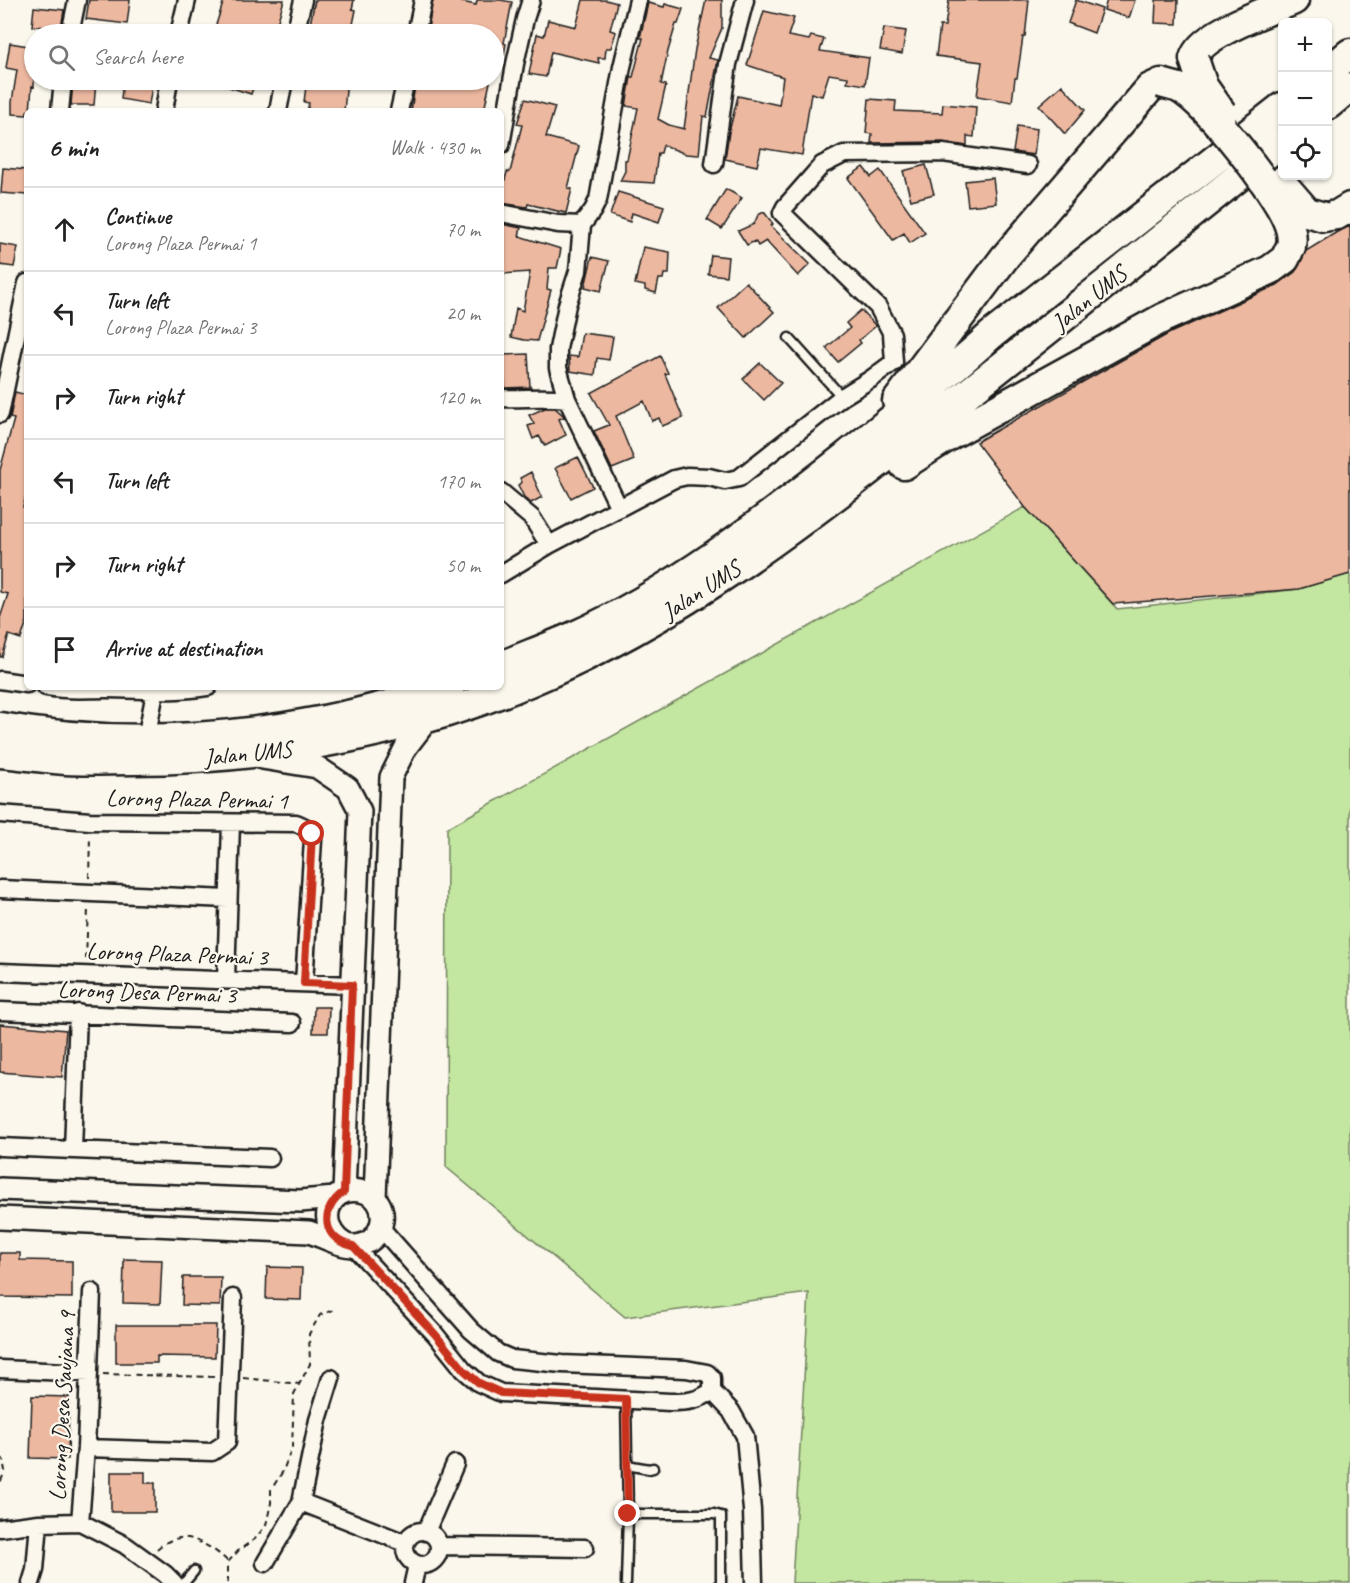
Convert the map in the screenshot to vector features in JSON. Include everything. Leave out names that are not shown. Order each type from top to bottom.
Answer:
[{"type":"highway","points":[[1294,0],[1214,34],[1195,52],[1194,59],[1203,86],[1216,106],[1307,213],[1337,212]]},
{"type":"highway","points":[[1332,68],[1350,53]]},
{"type":"highway","points":[[837,495],[884,477],[952,434],[1163,318],[1270,270],[1285,259],[1292,246],[1293,238],[1287,218],[1232,139],[1196,101],[1178,88],[1161,83],[1149,88],[1005,257],[871,436]]},
{"type":"highway","points":[[1332,102],[1350,87]]},
{"type":"highway","name":"Jalan UMS","points":[[504,665],[574,636],[629,608],[695,568],[754,527],[955,368],[991,335],[1278,110]]},
{"type":"highway","name":"Jalan UMS","points":[[0,753],[69,760],[178,760],[319,745],[397,727],[530,682],[644,627],[727,574],[837,495],[1014,357],[1278,144]]},
{"type":"highway","name":"Jalan UMS","points":[[0,727],[114,739],[147,739],[266,730],[355,714],[439,690]]},
{"type":"street","points":[[72,24],[77,0]]},
{"type":"street","points":[[181,24],[187,0]]},
{"type":"street","points":[[297,24],[303,0]]},
{"type":"street","points":[[418,24],[423,0]]},
{"type":"street","points":[[504,128],[515,64],[531,0]]},
{"type":"street","points":[[619,508],[567,399],[558,368],[558,349],[567,304],[578,272],[582,225],[598,200],[622,67],[638,0]]},
{"type":"street","points":[[714,164],[728,64],[745,0]]},
{"type":"street","points":[[60,108],[62,90]]},
{"type":"street","points":[[164,108],[167,90]]},
{"type":"street","points":[[279,108],[282,90]]},
{"type":"street","points":[[400,108],[404,90]]},
{"type":"street","points":[[504,572],[549,545],[674,479],[687,476],[709,477],[725,481],[739,478],[842,397],[872,379],[894,362],[892,334],[878,307],[782,213],[822,165],[844,154],[943,153],[1028,165]]},
{"type":"street","points":[[504,214],[558,224],[582,225]]},
{"type":"street","points":[[0,414],[24,298]]},
{"type":"street","points":[[504,398],[550,396],[567,399]]},
{"type":"street","points":[[504,495],[532,518],[549,545]]},
{"type":"street","points":[[0,680],[24,684]]},
{"type":"street","points":[[67,690],[114,690]]},
{"type":"street","points":[[147,739],[156,690]]},
{"type":"street","points":[[0,1218],[309,1232],[349,1245],[370,1242],[377,1235],[381,1228],[382,1212],[375,1198],[390,777],[406,747],[429,717]]},
{"type":"street","points":[[242,755],[317,767],[348,788],[360,811],[340,1195],[330,1206],[327,1215],[327,1224],[331,1233],[338,1240],[349,1245],[435,1334],[464,1370],[479,1383],[501,1393],[690,1401],[699,1399],[712,1391]]},
{"type":"street","name":"Lorong Plaza Permai 1","points":[[0,814],[90,821],[296,823],[306,827],[312,834],[304,983]]},
{"type":"street","points":[[226,980],[231,823]]},
{"type":"street","points":[[0,889],[228,899]]},
{"type":"street","name":"Lorong Plaza Permai 3","points":[[0,972],[352,985]]},
{"type":"street","name":"Lorong Desa Permai 3","points":[[0,1011],[292,1023]]},
{"type":"street","points":[[73,1150],[78,1013]]},
{"type":"street","points":[[0,1147],[270,1158]]},
{"type":"street","points":[[0,1189],[300,1201],[360,1191],[375,1198]]},
{"type":"street","points":[[381,1228],[471,1330],[498,1353],[512,1359],[562,1364],[707,1373],[712,1378],[712,1391],[731,1411],[745,1436],[752,1510],[754,1583]]},
{"type":"street","name":"Lorong Desa Saujana 9","points":[[80,1522],[86,1448],[92,1292]]},
{"type":"street","points":[[86,1448],[198,1453],[220,1449],[227,1442],[233,1298]]},
{"type":"street","points":[[0,1369],[89,1373]]},
{"type":"street","points":[[265,1563],[301,1502],[318,1420],[332,1378]]},
{"type":"street","points":[[426,1532],[455,1464]]},
{"type":"street","points":[[301,1502],[405,1543]]},
{"type":"street","points":[[0,1528],[39,1523],[80,1522],[125,1545],[170,1578]]},
{"type":"street","points":[[32,1583],[39,1523]]},
{"type":"street","points":[[426,1532],[435,1537],[439,1552],[433,1562],[428,1565],[417,1565],[405,1554],[405,1543],[411,1534],[426,1532]]},
{"type":"street","points":[[439,1546],[585,1548]]},
{"type":"street","points":[[412,1583],[417,1565]]},
{"type":"lane","points":[[789,338],[842,397]]},
{"type":"lane","points":[[626,1399],[628,1514],[626,1583]]},
{"type":"lane","points":[[627,1466],[649,1470],[653,1468]]},
{"type":"lane","points":[[628,1514],[714,1514],[721,1516],[721,1583]]},
{"type":"lane","points":[[184,1583],[194,1571]]},
{"type":"path","points":[[85,976],[90,821]]},
{"type":"path","points":[[228,1562],[239,1550],[255,1539],[266,1525],[271,1503],[271,1490],[283,1471],[292,1447],[294,1394],[310,1364],[309,1334],[320,1315],[336,1309]]},
{"type":"path","points":[[89,1373],[230,1377],[300,1384]]},
{"type":"path","points":[[0,1457],[3,1459],[5,1471],[0,1483]]},
{"type":"path","points":[[170,1578],[154,1552],[174,1539],[186,1538],[224,1556],[228,1562],[228,1583]]},
{"type":"green space","points":[[1025,507],[1117,609],[1299,589],[1350,574],[1350,1583],[792,1583],[809,1293],[625,1317],[446,1167],[447,828]]},
{"type":"building","points":[[89,0],[130,0],[127,24],[86,19]]},
{"type":"building","points":[[224,0],[284,0],[277,24],[216,24]]},
{"type":"building","points":[[315,0],[354,0],[352,9],[356,10],[353,24],[310,24]]},
{"type":"building","points":[[433,0],[453,0],[476,5],[477,0],[512,2],[504,43],[504,24],[429,24]]},
{"type":"building","points":[[583,0],[606,0],[617,3],[610,30],[616,32],[611,48],[606,48],[605,58],[598,58],[599,63],[551,52],[546,77],[529,74],[537,34],[544,36],[548,20],[576,27]]},
{"type":"building","points":[[706,0],[722,0],[722,28],[709,58],[718,60],[707,117],[703,116],[699,155],[686,154],[663,145],[661,153],[658,153],[654,183],[620,181],[625,171],[625,160],[627,160],[638,108],[626,106],[631,77],[633,77],[643,38],[640,38],[648,3],[664,7],[665,4],[683,9],[668,51],[661,84],[666,85],[658,119],[684,129],[695,49]]},
{"type":"building","points":[[949,0],[1029,0],[1025,37],[1023,37],[1012,102],[977,96],[982,62],[936,56],[940,26],[945,26]]},
{"type":"building","points":[[1076,0],[1102,9],[1094,33],[1068,23]]},
{"type":"building","points":[[1107,0],[1135,0],[1129,18],[1104,10]]},
{"type":"building","points":[[1156,0],[1178,0],[1177,24],[1155,23]]},
{"type":"building","points":[[34,7],[64,10],[62,24],[32,24]]},
{"type":"building","points":[[764,11],[794,18],[788,36],[809,40],[811,36],[824,39],[820,51],[869,58],[865,85],[847,82],[848,77],[829,74],[822,96],[811,93],[802,155],[761,148],[757,166],[725,159],[738,96],[779,105],[783,77],[747,65]]},
{"type":"building","points":[[884,28],[906,31],[902,54],[880,50]]},
{"type":"building","points":[[10,43],[24,45],[24,90],[32,90],[30,108],[24,108],[24,115],[12,114],[17,70],[6,68]]},
{"type":"building","points":[[1062,85],[1085,110],[1065,134],[1039,105]]},
{"type":"building","points":[[72,90],[95,90],[94,105],[71,105]]},
{"type":"building","points":[[122,90],[151,90],[149,104],[121,99]]},
{"type":"building","points":[[238,90],[252,90],[251,94]]},
{"type":"building","points":[[306,90],[346,90],[344,108],[308,108],[309,103],[304,102]]},
{"type":"building","points":[[414,90],[488,90],[485,108],[411,108]]},
{"type":"building","points":[[525,99],[555,107],[546,137],[579,146],[568,188],[572,189],[566,213],[528,204],[527,207],[504,203],[504,183],[507,172],[510,172],[522,125],[517,124]]},
{"type":"building","points":[[869,99],[896,101],[895,111],[942,113],[943,104],[976,107],[974,137],[967,136],[967,146],[943,142],[871,143],[872,134],[866,133]]},
{"type":"building","points":[[1017,126],[1037,129],[1034,155],[1013,152]]},
{"type":"building","points":[[926,165],[934,194],[911,200],[903,171]]},
{"type":"building","points":[[863,167],[871,177],[880,170],[925,233],[910,243],[904,233],[893,240],[848,178]]},
{"type":"building","points":[[3,168],[24,170],[24,195],[1,193]]},
{"type":"building","points":[[993,178],[996,203],[968,206],[965,181]]},
{"type":"building","points":[[726,189],[742,198],[722,229],[707,220]]},
{"type":"building","points":[[618,192],[664,206],[659,222],[632,213],[630,222],[610,215]]},
{"type":"building","points":[[764,212],[773,224],[771,226],[810,264],[798,276],[766,241],[758,246],[755,241],[747,245],[738,231],[754,224],[758,215]]},
{"type":"building","points":[[504,225],[521,228],[519,236],[561,249],[557,268],[549,268],[547,289],[551,290],[537,341],[511,337],[516,308],[523,311],[530,272],[504,274]]},
{"type":"building","points":[[1350,226],[1350,574],[1299,589],[1113,604],[1025,507],[976,442],[1170,333],[1277,285],[1295,272],[1306,251]]},
{"type":"building","points":[[0,244],[18,247],[14,267],[0,265]]},
{"type":"building","points":[[643,247],[670,252],[669,274],[664,274],[663,279],[659,279],[656,293],[645,290],[645,286],[635,284]]},
{"type":"building","points":[[711,255],[728,257],[726,276],[708,274]]},
{"type":"building","points":[[592,257],[609,261],[601,291],[585,287]]},
{"type":"building","points":[[746,282],[774,312],[746,338],[718,308]]},
{"type":"building","points":[[861,310],[876,326],[859,340],[861,343],[838,362],[826,348],[850,328],[846,323]]},
{"type":"building","points":[[582,333],[613,337],[609,360],[597,358],[595,375],[570,371],[569,356],[578,357]]},
{"type":"building","points":[[528,354],[530,387],[505,388],[504,355]]},
{"type":"building","points":[[660,356],[683,418],[662,426],[659,418],[652,421],[644,401],[616,416],[634,460],[612,469],[594,431],[609,425],[591,393]]},
{"type":"building","points":[[760,363],[781,383],[764,400],[743,379]]},
{"type":"building","points":[[15,392],[24,394],[24,630],[21,639],[9,635],[2,657],[0,657],[0,618],[8,594],[0,592],[0,470],[14,419],[10,418]]},
{"type":"building","points":[[545,408],[555,408],[563,415],[564,417],[559,419],[566,435],[545,446],[539,436],[533,439],[528,426],[534,424],[529,415]]},
{"type":"building","points":[[578,457],[593,487],[571,498],[555,468]]},
{"type":"building","points":[[531,472],[542,497],[531,503],[524,497],[518,485],[522,482],[520,478]]},
{"type":"building","points":[[314,1007],[329,1007],[328,1033],[313,1033]]},
{"type":"building","points":[[0,1024],[66,1030],[62,1077],[0,1072]]},
{"type":"building","points":[[0,1253],[20,1253],[20,1260],[72,1261],[72,1298],[0,1297]]},
{"type":"building","points":[[124,1259],[162,1260],[160,1304],[123,1303]]},
{"type":"building","points":[[267,1267],[302,1268],[301,1300],[266,1299]]},
{"type":"building","points":[[183,1277],[221,1277],[220,1306],[182,1305]]},
{"type":"building","points":[[116,1325],[216,1325],[215,1357],[157,1356],[157,1363],[116,1363]]},
{"type":"building","points":[[32,1396],[69,1397],[68,1459],[30,1458]]},
{"type":"building","points":[[111,1472],[145,1472],[145,1483],[155,1483],[155,1512],[111,1512]]},
{"type":"route","points":[[312,834],[304,983],[352,985],[344,1192],[330,1206],[327,1215],[327,1224],[331,1233],[346,1245],[353,1246],[435,1334],[464,1370],[479,1383],[501,1393],[626,1399],[628,1514]]}]
